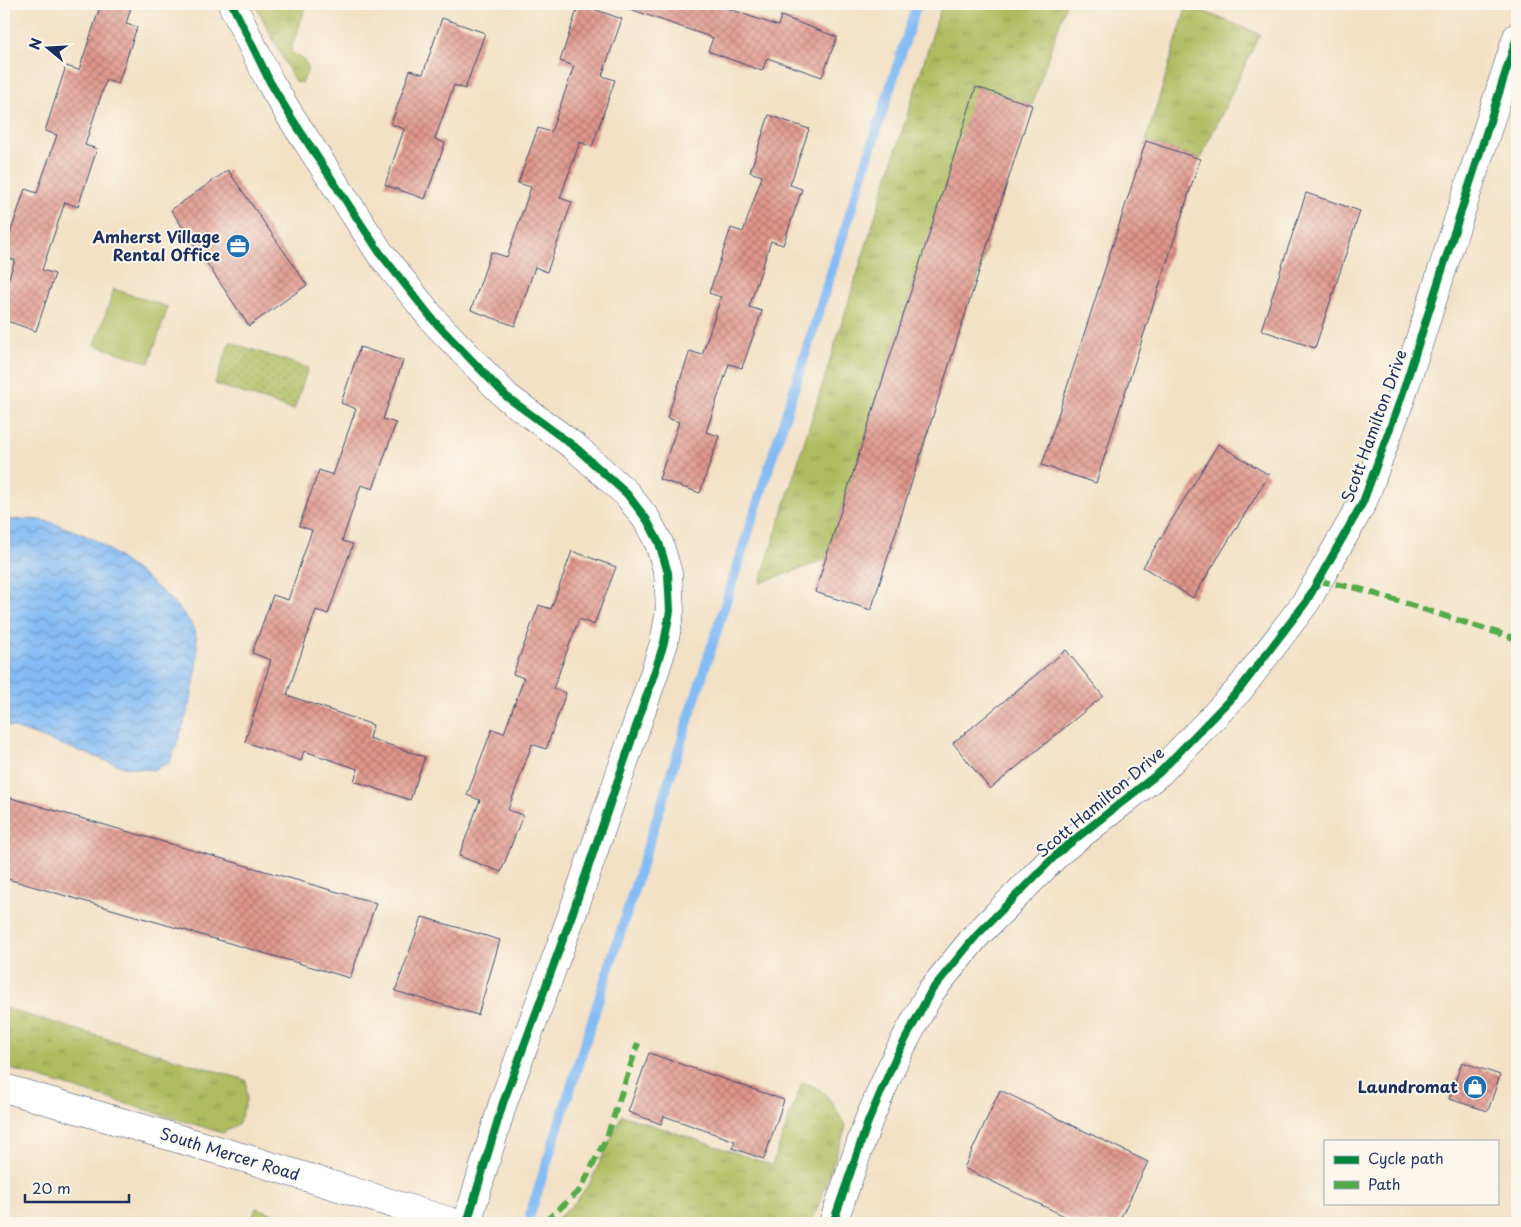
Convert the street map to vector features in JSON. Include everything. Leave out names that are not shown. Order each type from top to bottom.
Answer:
[{"type":"street","points":[[232,4],[270,82],[380,253],[434,321],[507,397],[574,447],[627,494],[647,520],[659,543],[668,573],[670,611],[664,643],[573,912],[503,1103],[467,1223]]},
{"type":"street","name":"Scott Hamilton Drive","points":[[833,1223],[868,1122],[895,1058],[931,991],[976,936],[1060,851],[1160,772],[1239,690],[1306,602],[1364,502],[1402,398],[1517,36]]},
{"type":"street","name":"South Mercer Road","points":[[4,1088],[248,1159],[455,1223]]},
{"type":"green space","points":[[255,4],[307,4],[290,52],[301,57],[307,64],[307,72],[302,83],[295,82]]},
{"type":"green space","points":[[942,4],[1066,4],[1032,105],[977,87],[931,230],[987,248],[974,290],[917,272],[872,411],[929,429],[916,470],[860,452],[825,560],[760,583]]},
{"type":"green space","points":[[1187,5],[1260,34],[1200,159],[1146,141]]},
{"type":"green space","points":[[114,289],[168,307],[149,363],[95,345]]},
{"type":"green space","points":[[230,342],[308,368],[294,410],[215,384]]},
{"type":"green space","points":[[4,1008],[246,1080],[247,1098],[239,1123],[223,1133],[4,1067]]},
{"type":"green space","points":[[802,1083],[817,1088],[824,1093],[834,1105],[846,1127],[812,1223],[553,1223],[576,1201],[590,1183],[622,1115],[772,1165]]},
{"type":"green space","points":[[256,1208],[303,1223],[250,1223]]},
{"type":"water","points":[[7,520],[44,521],[87,536],[98,542],[169,598],[191,625],[196,636],[197,651],[194,683],[186,716],[170,762],[154,770],[124,767],[4,724],[4,522]]},
{"type":"building","points":[[101,4],[132,4],[126,24],[137,27],[118,84],[106,80],[85,145],[97,149],[78,207],[65,202],[42,270],[55,274],[36,331],[4,320],[4,292],[15,260],[4,257],[4,252],[25,189],[37,193],[57,135],[45,131],[66,66],[79,70]]},
{"type":"building","points":[[579,4],[622,19],[602,76],[615,80],[592,147],[580,142],[560,198],[572,202],[547,272],[535,267],[515,326],[471,310],[491,252],[507,257],[531,187],[518,183],[538,128],[551,132],[574,66],[560,61]]},
{"type":"building","points":[[628,4],[715,4],[778,26],[781,16],[837,37],[822,77],[767,58],[762,71],[708,51],[713,38],[627,8]]},
{"type":"building","points":[[442,18],[485,33],[465,89],[454,85],[435,139],[445,143],[425,199],[385,185],[404,129],[391,124],[410,70],[423,74]]},
{"type":"building","points":[[976,87],[1032,105],[871,610],[815,592]]},
{"type":"building","points":[[769,115],[809,129],[790,185],[802,189],[783,245],[771,241],[749,307],[762,311],[742,368],[729,364],[706,432],[719,436],[700,493],[659,479],[679,422],[667,418],[690,351],[702,355],[721,297],[709,293],[731,228],[743,232],[762,176],[750,172]]},
{"type":"building","points":[[1146,141],[1200,159],[1096,483],[1042,465]]},
{"type":"building","name":"Amherst Village Rental Office","points":[[228,170],[307,285],[249,326],[171,210]]},
{"type":"building","points":[[1306,193],[1360,211],[1315,348],[1261,330]]},
{"type":"building","points":[[360,347],[403,361],[383,419],[396,423],[373,489],[361,485],[342,541],[353,544],[328,614],[316,610],[287,695],[373,725],[369,738],[425,757],[410,800],[354,781],[358,769],[304,751],[301,761],[245,742],[271,660],[252,653],[273,595],[288,600],[312,530],[299,526],[319,470],[333,475],[356,409],[341,403]]},
{"type":"building","points":[[1218,444],[1269,475],[1193,598],[1143,567]]},
{"type":"building","points":[[572,551],[616,567],[594,625],[579,619],[553,689],[566,693],[546,749],[532,744],[508,810],[523,815],[501,872],[459,856],[480,800],[467,795],[492,729],[504,733],[524,678],[513,674],[539,605],[551,609]]},
{"type":"building","points":[[1066,650],[1103,696],[990,789],[953,743]]},
{"type":"building","points":[[4,796],[376,903],[350,978],[4,878]]},
{"type":"building","points":[[422,917],[500,940],[478,1015],[395,991]]},
{"type":"building","points":[[649,1053],[784,1100],[764,1159],[732,1148],[735,1141],[664,1116],[661,1124],[628,1112]]},
{"type":"building","name":"Laundromat","points":[[1462,1062],[1500,1075],[1488,1111],[1449,1099]]},
{"type":"building","points":[[1000,1090],[1148,1162],[1118,1223],[1079,1223],[964,1168]]},
{"type":"waterway","points":[[530,1215],[917,4]]},
{"type":"marked path","points":[[1318,581],[1357,588],[1517,639]]},
{"type":"marked path","points":[[547,1223],[548,1219],[580,1190],[607,1137],[638,1043]]},
{"type":"cycle path","points":[[232,4],[270,82],[380,253],[434,321],[507,397],[575,447],[627,494],[647,520],[659,543],[668,573],[670,611],[664,643],[573,912],[503,1103],[467,1223]]},
{"type":"cycle path","points":[[833,1223],[868,1122],[895,1059],[931,991],[976,936],[1060,851],[1160,772],[1239,690],[1306,602],[1363,502],[1401,398],[1517,37]]},
{"type":"place","name":"Amherst Village Rental Office","points":[[238,246]]},
{"type":"place","name":"Laundromat","points":[[1475,1087]]}]
